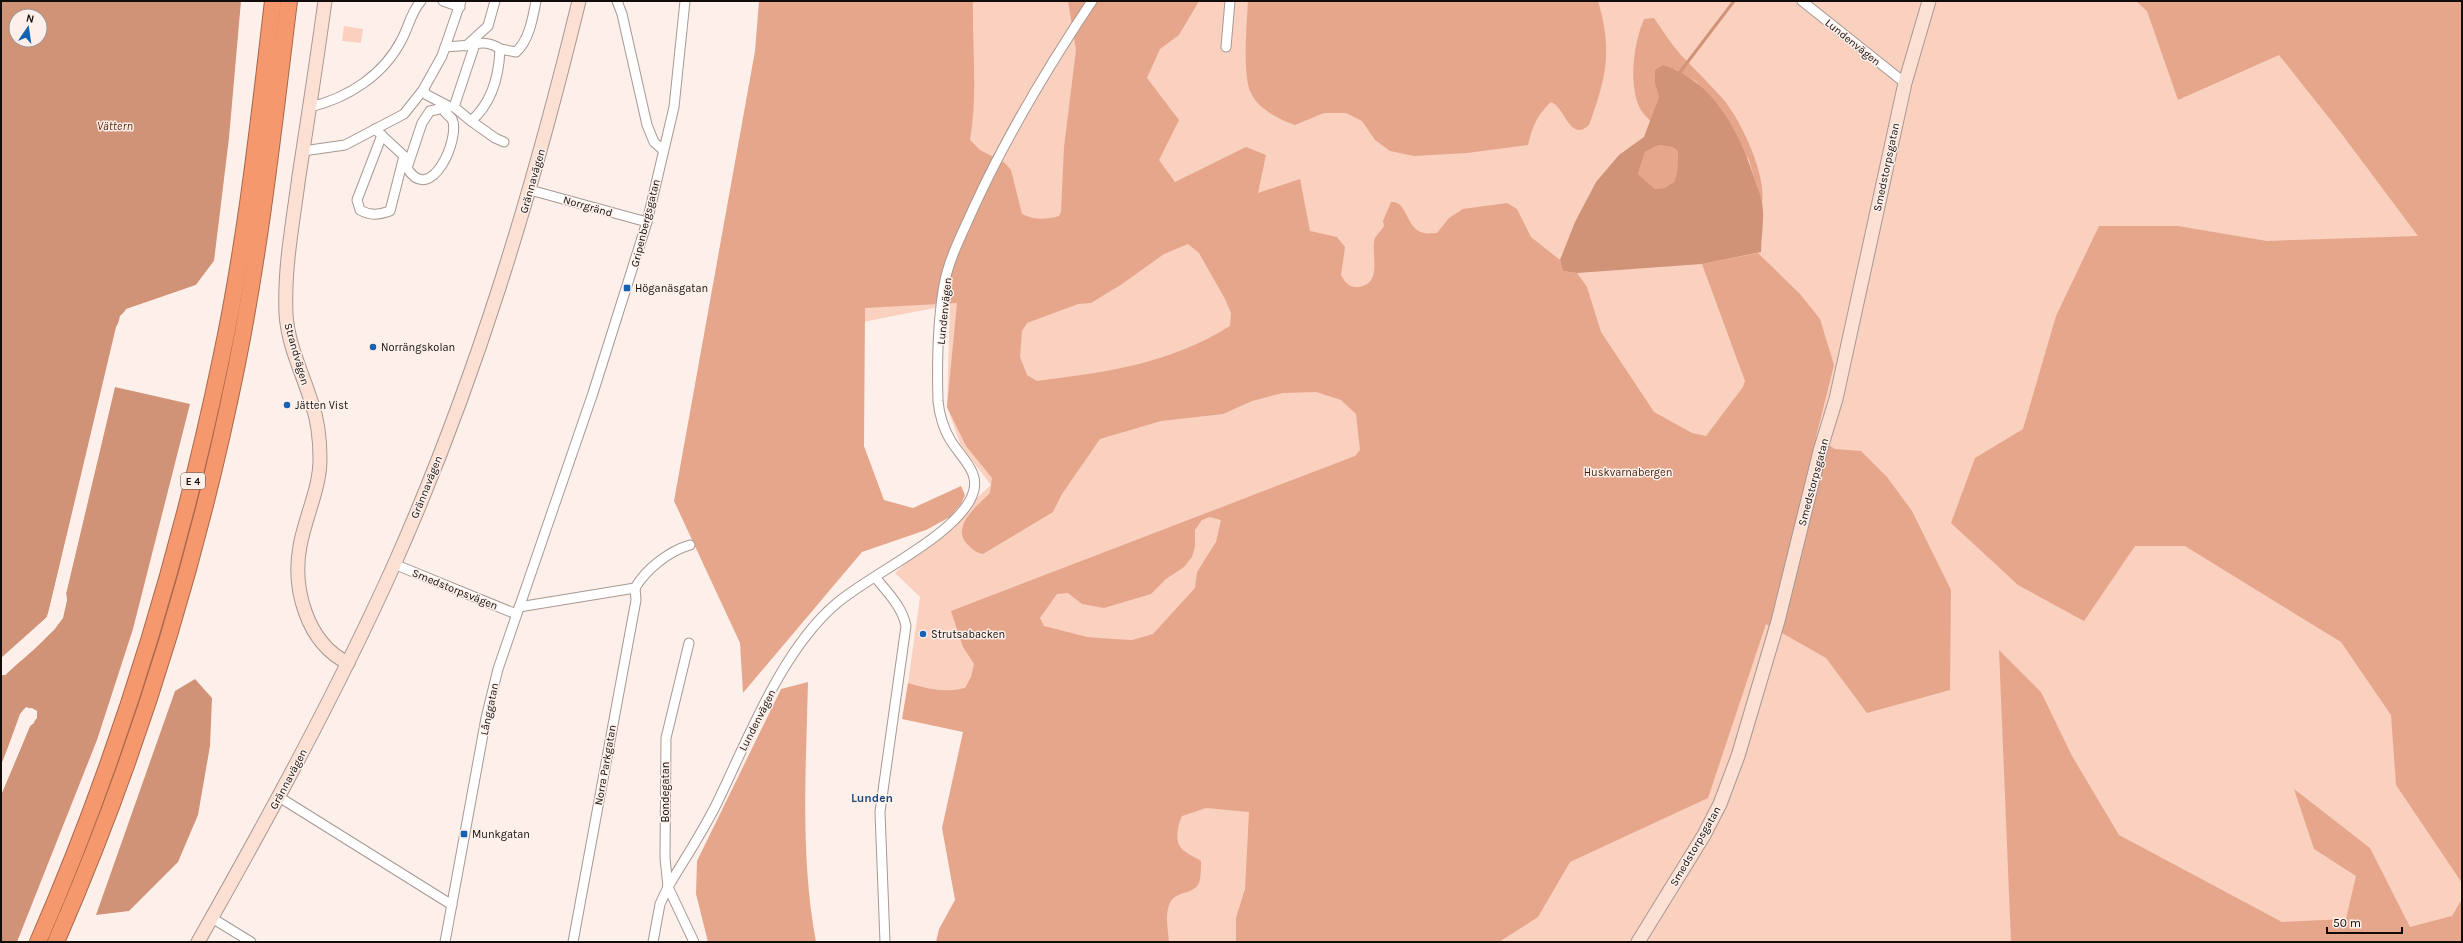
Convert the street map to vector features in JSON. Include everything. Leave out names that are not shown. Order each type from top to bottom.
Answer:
[{"type":"highway","name":"E 4","points":[[38,942],[63,884],[115,750],[153,633],[191,494],[221,358],[244,226],[273,1]]},
{"type":"highway","name":"E 4","points":[[56,942],[78,890],[131,753],[168,641],[206,500],[237,364],[261,229],[289,1]]},
{"type":"street","name":"Strandvägen","points":[[326,1],[287,258],[286,316],[292,346],[313,404],[318,434],[320,460],[317,482],[299,547],[299,587],[304,609],[313,630],[325,647],[338,658],[348,663]]},
{"type":"street","points":[[310,107],[323,104],[355,90],[381,69],[395,52],[409,25],[412,15],[421,1]]},
{"type":"street","points":[[303,151],[345,145],[379,132],[404,114],[423,90],[446,47],[461,4],[443,1]]},
{"type":"street","points":[[448,107],[430,111],[422,123],[408,168],[416,178],[426,181],[431,178],[449,148],[453,126],[448,107],[471,45],[488,26],[495,1]]},
{"type":"street","points":[[446,47],[471,45],[483,42],[494,44],[500,49],[516,52],[522,47],[533,16],[536,1]]},
{"type":"street","name":"Grännavägen","points":[[198,942],[279,797],[348,663],[394,564],[435,466],[473,364],[530,190],[553,110],[579,1]]},
{"type":"street","points":[[617,1],[622,14]]},
{"type":"street","points":[[621,1],[622,14],[647,125],[654,142],[663,150]]},
{"type":"street","name":"Gripenbergsgatan","points":[[561,484],[627,288],[647,222],[674,106],[685,1]]},
{"type":"street","name":"Lundenvägen","points":[[668,887],[715,807],[770,692],[797,650],[820,619],[838,602],[960,517],[974,492],[975,480],[971,468],[951,441],[943,424],[938,404],[944,285],[956,245],[1008,137],[1092,1]]},
{"type":"street","points":[[1226,47],[1230,1]]},
{"type":"street","name":"Lundenvägen","points":[[1802,1],[1905,83]]},
{"type":"street","name":"Smedstorpsgatan","points":[[1638,942],[1704,835],[1720,804],[1738,756],[1778,621],[1820,451],[1836,399],[1905,83],[1929,1]]},
{"type":"street","points":[[471,121],[479,114],[493,90],[498,76],[500,49]]},
{"type":"street","points":[[423,90],[427,95],[471,121],[495,138],[504,142]]},
{"type":"street","points":[[379,132],[404,156],[390,211],[379,215],[369,214],[360,210],[357,200],[379,132]]},
{"type":"street","name":"Norrgränd","points":[[530,190],[647,222]]},
{"type":"street","name":"Långgatan","points":[[445,942],[486,718],[498,669],[561,484]]},
{"type":"street","points":[[517,610],[635,588],[642,576],[679,548],[690,546]]},
{"type":"street","name":"Smedstorpsvägen","points":[[394,564],[517,610]]},
{"type":"street","points":[[875,577],[904,616],[906,626],[880,812],[885,942]]},
{"type":"street","name":"Norra Parkgatan","points":[[573,942],[636,600],[635,588]]},
{"type":"street","name":"Bondegatan","points":[[668,887],[665,858],[666,738],[689,643]]},
{"type":"street","points":[[279,797],[452,904]]},
{"type":"street","points":[[653,942],[660,904],[668,887]]},
{"type":"street","points":[[668,887],[694,942]]},
{"type":"street","points":[[212,918],[251,942]]},
{"type":"green space","points":[[759,1],[973,1],[974,105],[970,140],[980,150],[1005,163],[1011,170],[1022,214],[1040,219],[1049,218],[1059,216],[1061,212],[1064,147],[1076,50],[1068,1],[1199,1],[1179,35],[1160,49],[1147,78],[1179,120],[1159,160],[1175,182],[1246,147],[1266,155],[1258,193],[1300,179],[1310,231],[1337,237],[1345,247],[1341,275],[1352,287],[1365,285],[1373,276],[1374,240],[1384,226],[1383,221],[1391,202],[1401,205],[1413,226],[1424,233],[1437,233],[1449,218],[1463,209],[1507,203],[1517,209],[1531,237],[1560,260],[1563,271],[1577,273],[1587,287],[1601,332],[1654,412],[1692,433],[1706,436],[1743,387],[1745,381],[1702,264],[1758,253],[1800,294],[1820,319],[1834,365],[1816,437],[1835,449],[1861,451],[1887,477],[1912,511],[1951,590],[1950,690],[1867,713],[1826,658],[1766,624],[1708,798],[1570,862],[1538,917],[1499,942],[1236,942],[1236,918],[1245,889],[1249,812],[1206,808],[1182,816],[1179,824],[1177,838],[1178,842],[1182,849],[1201,861],[1201,875],[1197,887],[1174,898],[1169,905],[1167,921],[1169,942],[936,942],[939,929],[955,900],[942,828],[963,732],[902,719],[908,683],[929,689],[950,690],[965,688],[971,677],[974,664],[963,647],[951,611],[1355,456],[1360,450],[1356,414],[1341,400],[1316,392],[1283,393],[1252,401],[1223,414],[1161,421],[1100,439],[1062,494],[1053,512],[983,554],[974,550],[967,544],[963,537],[962,530],[964,523],[973,510],[990,493],[992,478],[966,446],[947,407],[957,303],[865,308],[864,446],[884,500],[913,508],[961,486],[965,495],[961,504],[950,517],[926,530],[862,552],[743,693],[740,643],[674,501],[755,51]],"holes":[[[1188,244],[1199,253],[1225,299],[1231,313],[1230,326],[1207,339],[1161,358],[1113,370],[1037,381],[1027,375],[1020,357],[1022,331],[1027,323],[1078,304],[1091,303],[1122,284],[1164,254]],[[1210,517],[1221,520],[1216,542],[1197,572],[1195,588],[1153,634],[1132,640],[1113,639],[1087,637],[1044,626],[1040,618],[1057,594],[1068,593],[1082,604],[1104,608],[1151,594],[1166,579],[1184,567],[1192,557],[1195,546],[1195,530],[1202,520]]]},
{"type":"green space","name":"Huskvarnabergen","points":[[795,1],[2462,1],[2462,921],[2399,942],[951,942],[972,726],[904,712],[920,597],[895,573],[991,485],[961,446],[947,407],[950,305],[842,326]]},
{"type":"green space","points":[[1248,1],[1598,1],[1603,19],[1606,50],[1606,64],[1600,93],[1589,125],[1577,130],[1572,127],[1556,105],[1551,102],[1536,122],[1528,145],[1467,153],[1414,156],[1390,151],[1375,140],[1362,121],[1346,113],[1324,113],[1295,125],[1276,117],[1259,104],[1251,93],[1248,85],[1246,48]]},
{"type":"green space","points":[[2136,1],[2462,1],[2462,883],[2396,785],[2391,715],[2341,642],[2185,546],[2135,546],[2084,621],[2018,585],[1951,523],[1975,458],[2023,429],[2056,316],[2099,226],[2178,226],[2267,241],[2418,236],[2341,133],[2279,55],[2178,100],[2147,11]]},
{"type":"green space","points":[[1654,18],[1677,51],[1730,108],[1745,134],[1757,164],[1761,178],[1762,203],[1749,160],[1697,82],[1675,69],[1655,84],[1659,97],[1651,122],[1640,109],[1635,94],[1634,84],[1633,72],[1635,50],[1644,19]]},
{"type":"green space","points":[[344,26],[363,29],[361,43],[342,41]]},
{"type":"green space","points":[[1659,145],[1672,147],[1678,151],[1677,173],[1674,182],[1664,188],[1655,189],[1638,174],[1645,152]]},
{"type":"green space","points":[[1999,650],[2041,692],[2072,756],[2119,835],[2282,922],[2346,919],[2356,876],[2314,849],[2294,789],[2370,848],[2410,927],[2452,916],[2462,899],[2462,942],[2011,942]]},
{"type":"green space","points":[[808,682],[805,780],[806,845],[811,910],[816,942],[708,942],[696,894],[697,861],[781,689]]},
{"type":"water","name":"Vättern","points":[[1,1],[241,1],[229,138],[214,261],[196,285],[126,309],[116,327],[47,617],[1,658]]},
{"type":"water","points":[[1663,65],[1681,72],[1696,83],[1722,110],[1732,127],[1749,162],[1760,194],[1763,209],[1761,252],[1702,264],[1577,273],[1563,271],[1560,260],[1575,222],[1596,182],[1619,155],[1644,137],[1659,97],[1655,84],[1655,70]],"holes":[[[1659,145],[1672,147],[1678,151],[1677,173],[1674,182],[1664,188],[1655,189],[1638,174],[1645,152]]]},
{"type":"water","points":[[115,387],[190,404],[133,629],[97,740],[17,942],[1,942],[1,795],[30,726],[34,723],[37,711],[32,708],[23,710],[1,765],[1,675],[5,675],[35,649],[62,617],[66,606],[66,594]]},
{"type":"water","points":[[195,679],[212,698],[210,746],[198,815],[178,862],[129,911],[96,915],[175,691]]},
{"type":"pier","points":[[214,261],[213,266],[197,287],[128,311],[122,317],[51,611],[48,618],[1,660],[47,617],[120,316],[126,310],[196,285]]},
{"type":"pier","points":[[115,385],[66,593],[67,600],[63,618],[54,630],[5,675],[1,675],[53,629],[61,617],[65,600],[64,593]]},
{"type":"pier","points":[[26,707],[37,711],[37,718],[30,726],[1,795],[1,790],[28,726],[35,717],[35,712],[31,710],[24,711],[1,767],[20,714]]},
{"type":"waterway","points":[[1680,72],[1734,1]]},
{"type":"place","name":"Höganäsgatan","points":[[627,288]]},
{"type":"place","name":"Norrängskolan","points":[[373,347]]},
{"type":"place","name":"Jätten Vist","points":[[287,405]]},
{"type":"place","name":"Strutsabacken","points":[[923,634]]},
{"type":"place","name":"Munkgatan","points":[[464,834]]},
{"type":"district","name":"Lunden","points":[[872,798]]}]
